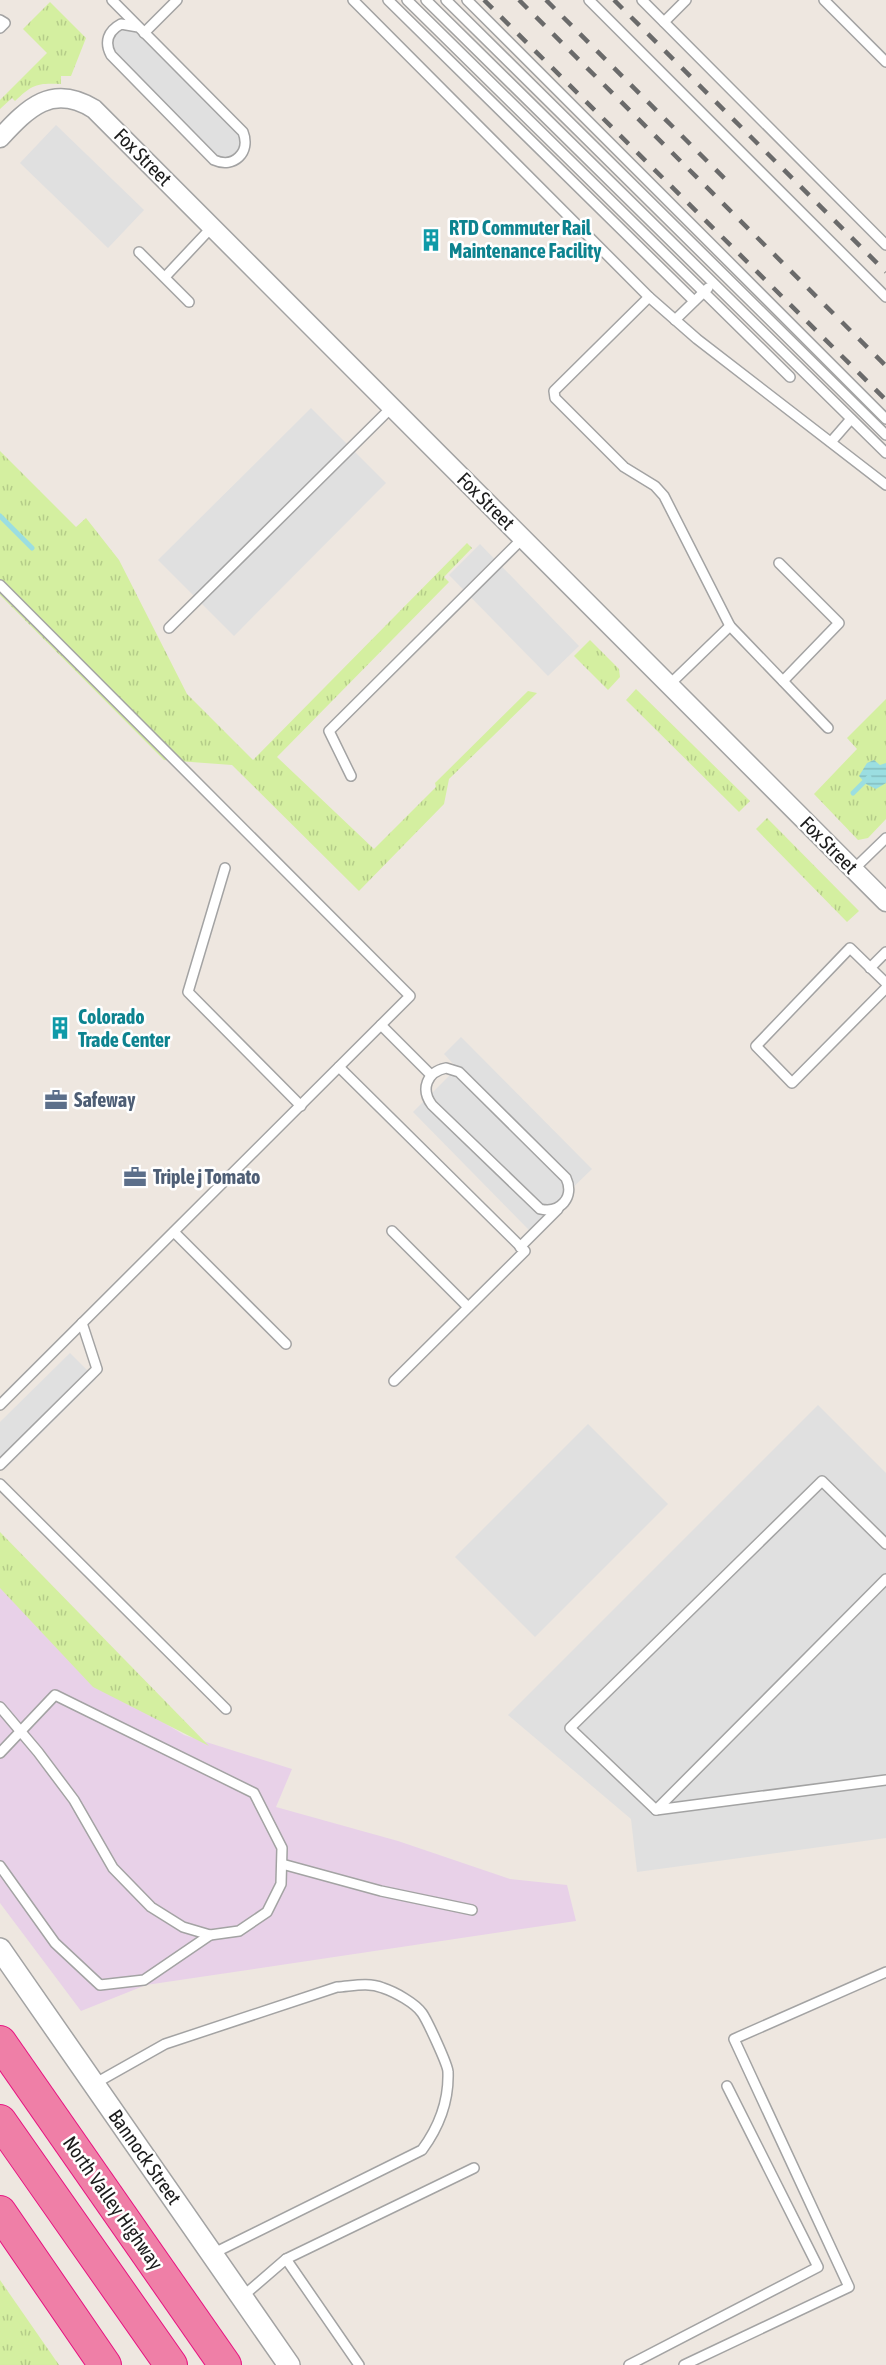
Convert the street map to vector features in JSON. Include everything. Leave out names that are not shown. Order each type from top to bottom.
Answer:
[{"type":"highway","name":"North Valley Highway","points":[[0,2042],[225,2365]]},
{"type":"highway","points":[[0,2121],[171,2365]]},
{"type":"highway","points":[[0,2212],[105,2365]]},
{"type":"street","name":"Fox Street","points":[[0,138],[22,114],[46,100],[59,98],[84,103],[103,117],[886,903]]},
{"type":"street","name":"Bannock Street","points":[[0,1949],[289,2365]]},
{"type":"lane","points":[[112,0],[243,132],[246,146],[240,157],[227,163],[214,160],[111,55],[107,44],[110,32],[121,24],[141,30]]},
{"type":"lane","points":[[141,30],[177,0]]},
{"type":"lane","points":[[352,0],[649,297],[675,320],[886,485]]},
{"type":"lane","points":[[388,0],[694,301]]},
{"type":"lane","points":[[407,0],[790,377]]},
{"type":"lane","points":[[426,0],[886,453]]},
{"type":"lane","points":[[446,0],[886,435]]},
{"type":"lane","points":[[467,0],[886,419]]},
{"type":"lane","points":[[589,0],[886,297]]},
{"type":"lane","points":[[642,0],[886,245]]},
{"type":"lane","points":[[664,22],[686,0]]},
{"type":"lane","points":[[824,0],[886,62]]},
{"type":"lane","points":[[0,20],[5,23],[0,28]]},
{"type":"lane","points":[[165,277],[212,227]]},
{"type":"lane","points":[[139,252],[189,302]]},
{"type":"lane","points":[[675,320],[732,264]]},
{"type":"lane","points":[[649,297],[554,391],[555,398],[624,467],[656,486],[664,496],[730,626],[828,728]]},
{"type":"lane","points":[[169,628],[392,407]]},
{"type":"lane","points":[[831,442],[851,419]]},
{"type":"lane","points":[[351,776],[329,731],[523,538]]},
{"type":"lane","points":[[778,563],[839,623],[783,681]]},
{"type":"lane","points":[[0,585],[410,996],[0,1405]]},
{"type":"lane","points":[[669,685],[730,626]]},
{"type":"lane","points":[[854,870],[886,838]]},
{"type":"lane","points":[[225,868],[188,992],[301,1106]]},
{"type":"lane","points":[[886,982],[850,948],[756,1046],[792,1083],[886,988]]},
{"type":"lane","points":[[870,968],[886,952]]},
{"type":"lane","points":[[381,1025],[431,1075]]},
{"type":"lane","points":[[339,1067],[525,1251],[394,1381]]},
{"type":"lane","points":[[520,1247],[564,1203],[569,1191],[566,1178],[459,1072],[446,1068],[439,1069],[431,1075],[426,1085],[426,1093],[432,1104],[540,1209],[553,1210],[564,1203]]},
{"type":"lane","points":[[392,1231],[468,1307]]},
{"type":"lane","points":[[174,1232],[286,1344]]},
{"type":"lane","points":[[0,1465],[97,1369],[82,1323]]},
{"type":"lane","points":[[656,1810],[570,1728],[822,1481],[886,1544]]},
{"type":"lane","points":[[0,1484],[226,1709]]},
{"type":"lane","points":[[656,1810],[886,1579]]},
{"type":"lane","points":[[0,1707],[21,1731],[74,1800],[113,1868],[152,1907],[183,1927],[210,1935],[240,1931],[267,1912],[281,1884],[282,1848],[254,1793],[55,1695],[21,1731],[0,1753]]},
{"type":"lane","points":[[656,1810],[886,1780]]},
{"type":"lane","points":[[282,1864],[381,1891],[472,1910]]},
{"type":"lane","points":[[0,1866],[55,1943],[100,1985],[144,1980],[210,1935]]},
{"type":"lane","points":[[684,2365],[849,2287],[734,2039],[886,1972]]},
{"type":"lane","points":[[94,2084],[165,2044],[337,1987],[367,1984],[383,1987],[399,1995],[421,2012],[448,2070],[444,2108],[433,2135],[422,2150],[212,2254]]},
{"type":"lane","points":[[629,2365],[818,2267],[726,2086]]},
{"type":"lane","points":[[242,2297],[286,2259],[474,2168]]},
{"type":"lane","points":[[286,2259],[359,2365]]},
{"type":"shaded area","points":[[133,25],[243,132],[244,152],[221,163],[111,55],[110,32]]},
{"type":"shaded area","points":[[56,125],[144,210],[108,248],[20,163]]},
{"type":"shaded area","points":[[311,408],[386,483],[234,636],[158,560]]},
{"type":"shaded area","points":[[480,544],[579,646],[548,676],[449,575]]},
{"type":"shaded area","points":[[461,1037],[592,1169],[529,1230],[413,1112],[457,1068],[444,1054]]},
{"type":"shaded area","points":[[70,1353],[96,1379],[6,1468],[0,1462],[0,1422]]},
{"type":"shaded area","points":[[818,1405],[886,1473],[886,1838],[637,1872],[631,1819],[508,1715]]},
{"type":"shaded area","points":[[588,1424],[668,1504],[535,1637],[455,1557]]},
{"type":"shaded area","points":[[0,1582],[87,1675],[184,1735],[292,1769],[276,1807],[398,1841],[510,1879],[567,1885],[576,1921],[146,1985],[81,2011],[0,1903]]},
{"type":"green space","points":[[50,2],[86,38],[71,76],[61,76],[61,84],[41,84],[31,88],[15,101],[12,98],[0,109],[0,100],[47,53],[23,29]]},
{"type":"green space","points":[[0,451],[76,527],[86,518],[119,560],[187,694],[253,760],[467,543],[472,548],[444,577],[449,582],[277,757],[374,849],[436,787],[435,783],[528,691],[537,693],[449,779],[444,804],[359,891],[232,765],[164,760],[0,595]]},
{"type":"green space","points":[[590,640],[619,669],[620,677],[608,690],[574,656]]},
{"type":"green space","points":[[636,689],[750,801],[739,812],[626,700]]},
{"type":"green space","points":[[886,699],[886,819],[868,838],[858,840],[814,794],[857,749],[847,738]]},
{"type":"green space","points":[[767,818],[859,911],[847,922],[756,829]]},
{"type":"green space","points":[[0,1532],[209,1746],[93,1687],[0,1588]]},
{"type":"green space","points":[[0,2280],[59,2365],[0,2365]]},
{"type":"water","points":[[874,760],[880,765],[886,763],[886,783],[876,789],[866,784],[859,776],[867,763]]},
{"type":"waterway","points":[[0,516],[32,548]]},
{"type":"waterway","points":[[853,793],[869,777]]},
{"type":"railway","points":[[484,0],[886,400]]},
{"type":"railway","points":[[519,0],[886,366]]},
{"type":"railway","points":[[546,0],[726,180]]},
{"type":"railway","points":[[614,0],[886,272]]},
{"type":"place","name":"RTD Commuter Rail Maintenance Facility","points":[[431,240]]},
{"type":"place","name":"Colorado Trade Center","points":[[60,1028]]},
{"type":"place","name":"Safeway","points":[[56,1100]]},
{"type":"place","name":"Triple j Tomato","points":[[135,1177]]}]
